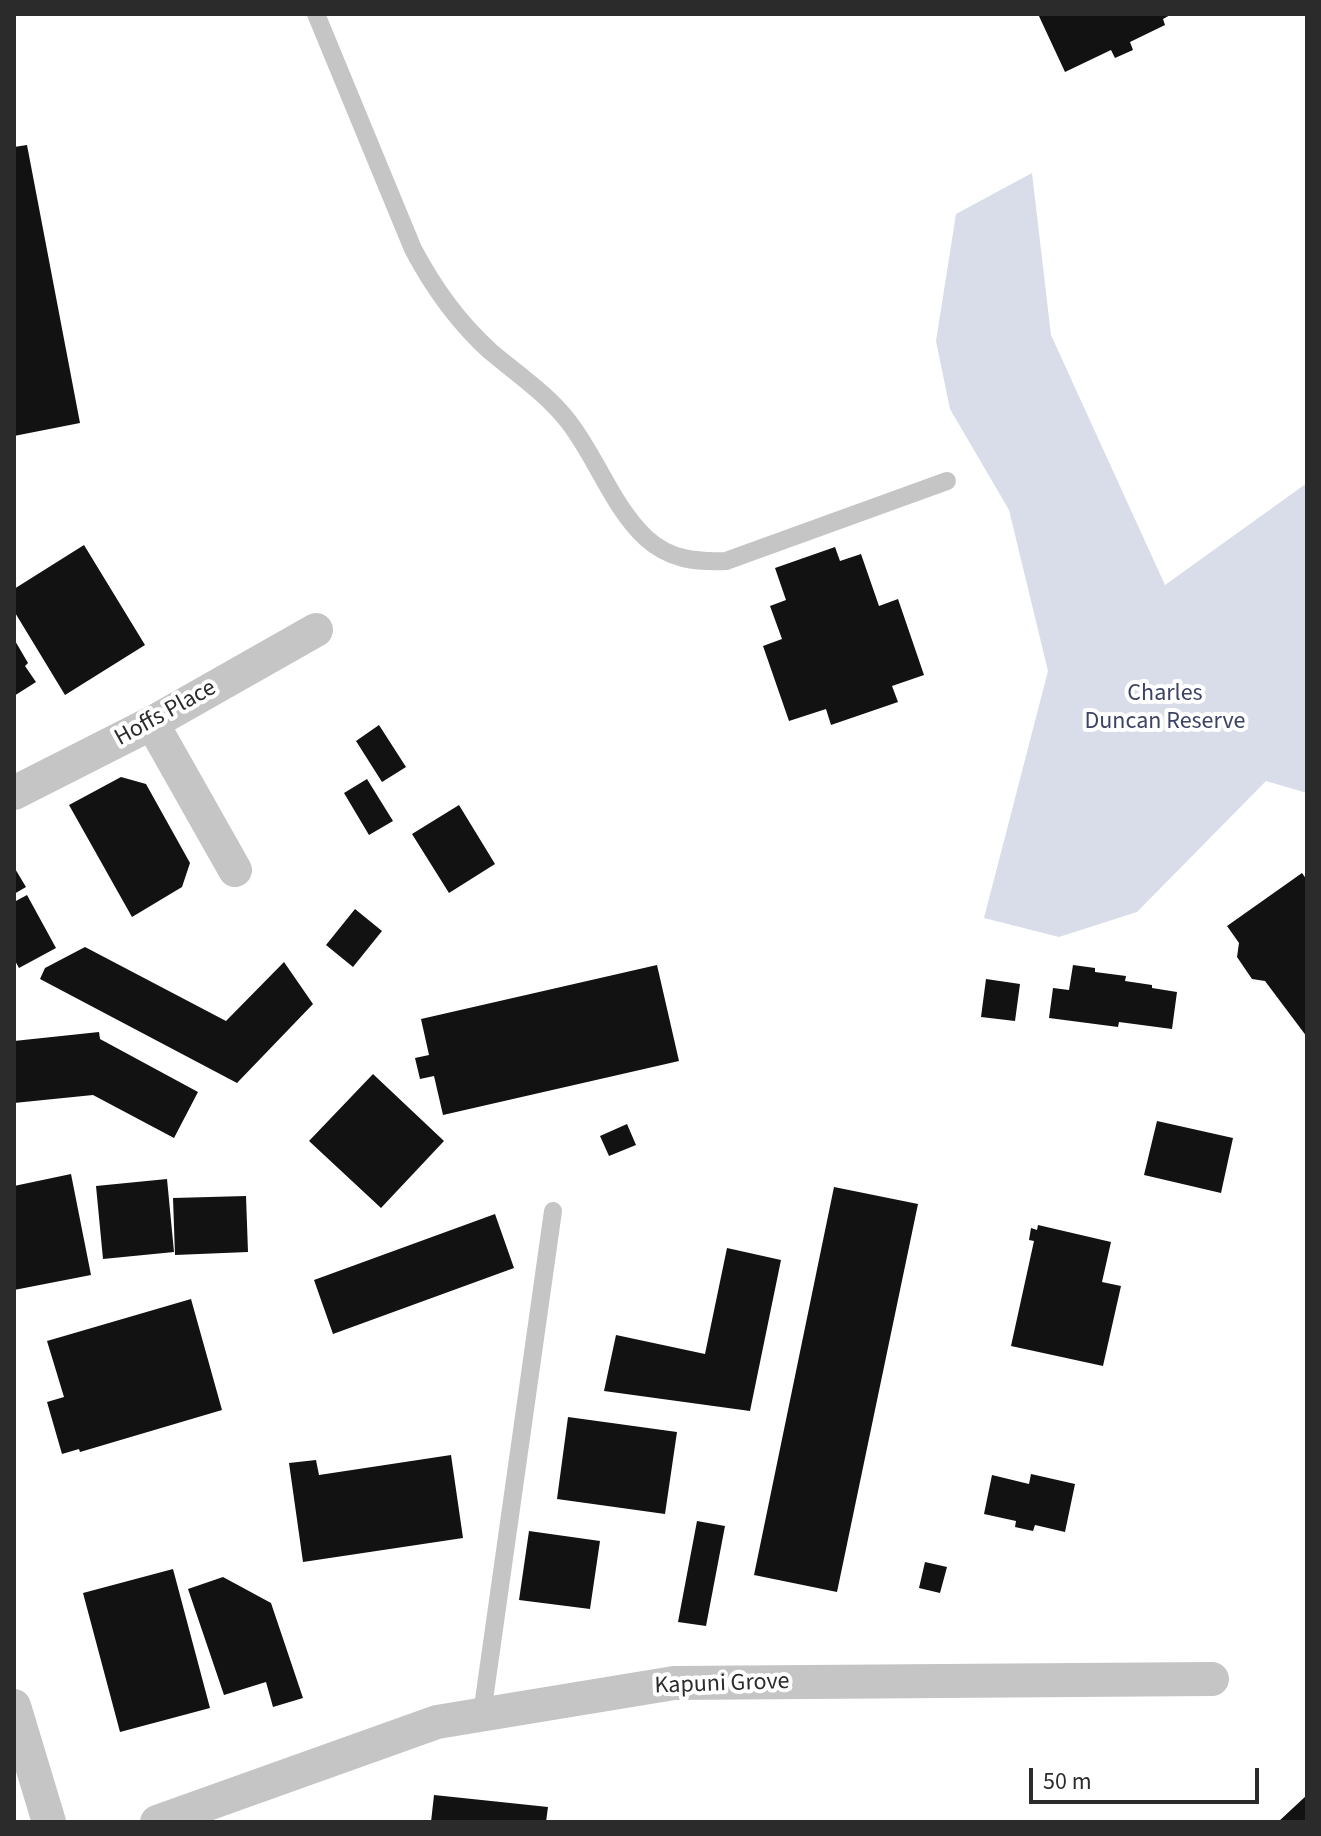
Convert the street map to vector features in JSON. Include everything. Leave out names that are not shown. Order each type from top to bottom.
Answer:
[{"type":"street","name":"Hoffs Place","points":[[14,793],[152,723],[316,630]]},
{"type":"street","points":[[152,723],[235,870]]},
{"type":"street","name":"Kapuni Grove","points":[[157,1822],[437,1722],[674,1683],[1212,1679]]},
{"type":"street","points":[[14,1706],[49,1822]]},
{"type":"lane","points":[[316,14],[402,222],[431,282],[459,319],[489,350],[545,396],[567,419],[591,453],[627,516],[647,539],[668,553],[696,562],[726,561],[947,481]]},
{"type":"lane","points":[[482,1714],[553,1211]]},
{"type":"green space","name":"Charles Duncan Reserve","points":[[1032,173],[1051,335],[1165,585],[1307,483],[1307,793],[1266,781],[1137,912],[1059,937],[984,918],[1048,671],[1009,510],[950,409],[936,341],[956,214]]},
{"type":"building","points":[[1038,14],[1172,14],[1163,19],[1165,25],[1130,42],[1133,50],[1115,58],[1111,50],[1065,72]]},
{"type":"building","points":[[27,145],[80,423],[14,436],[14,147]]},
{"type":"building","points":[[84,545],[145,645],[65,695],[14,611],[14,589]]},
{"type":"building","points":[[835,547],[840,561],[861,554],[879,606],[898,599],[924,675],[892,686],[898,702],[831,725],[826,709],[789,721],[763,646],[782,639],[770,606],[786,600],[775,568]]},
{"type":"building","points":[[14,639],[28,663],[25,666],[36,682],[14,696]]},
{"type":"building","points":[[379,725],[406,767],[382,782],[356,741]]},
{"type":"building","points":[[121,777],[146,784],[190,863],[182,887],[132,917],[69,805]]},
{"type":"building","points":[[367,779],[393,821],[369,835],[344,793]]},
{"type":"building","points":[[459,805],[495,864],[449,893],[412,834]]},
{"type":"building","points":[[14,867],[26,887],[14,894]]},
{"type":"building","points":[[1302,873],[1307,880],[1307,1037],[1265,981],[1252,979],[1237,957],[1239,943],[1227,926]]},
{"type":"building","points":[[27,895],[56,948],[19,968],[14,959],[14,902]]},
{"type":"building","points":[[355,909],[382,931],[353,967],[326,945]]},
{"type":"building","points":[[85,947],[226,1021],[284,962],[313,1004],[237,1083],[40,979],[45,968]]},
{"type":"building","points":[[657,965],[679,1061],[443,1115],[434,1076],[420,1079],[415,1058],[429,1055],[421,1019]]},
{"type":"building","points":[[1073,965],[1126,976],[1125,981],[1177,992],[1172,1029],[1119,1022],[1118,1027],[1049,1018],[1053,988],[1069,990]]},
{"type":"building","points":[[986,979],[1020,984],[1015,1021],[981,1017]]},
{"type":"building","points":[[99,1032],[100,1039],[198,1092],[174,1138],[93,1095],[14,1103],[14,1041]]},
{"type":"building","points":[[373,1074],[444,1141],[381,1208],[309,1141]]},
{"type":"building","points":[[1157,1121],[1233,1138],[1221,1193],[1144,1175]]},
{"type":"building","points":[[627,1124],[636,1145],[609,1156],[600,1136]]},
{"type":"building","points":[[71,1174],[91,1275],[14,1290],[14,1186]]},
{"type":"building","points":[[167,1179],[174,1252],[103,1259],[96,1186]]},
{"type":"building","points":[[834,1187],[918,1204],[837,1592],[754,1575]]},
{"type":"building","points":[[246,1196],[248,1252],[175,1255],[173,1198]]},
{"type":"building","points":[[495,1214],[514,1268],[333,1334],[314,1280]]},
{"type":"building","points":[[1038,1225],[1111,1242],[1102,1282],[1121,1286],[1103,1366],[1011,1346],[1034,1241],[1029,1240],[1031,1228],[1037,1230]]},
{"type":"building","points":[[727,1248],[781,1260],[750,1411],[604,1391],[616,1335],[705,1354]]},
{"type":"building","points":[[191,1299],[222,1410],[80,1452],[79,1449],[62,1454],[47,1402],[64,1397],[47,1341]]},
{"type":"building","points":[[568,1417],[677,1432],[665,1514],[557,1499]]},
{"type":"building","points":[[451,1455],[463,1538],[303,1562],[289,1463],[316,1460],[319,1475]]},
{"type":"building","points":[[1031,1474],[1075,1484],[1065,1532],[1035,1525],[1033,1531],[1015,1527],[1016,1521],[984,1514],[992,1475],[1029,1484]]},
{"type":"building","points":[[697,1521],[725,1526],[706,1626],[678,1622]]},
{"type":"building","points":[[529,1531],[600,1541],[590,1609],[519,1600]]},
{"type":"building","points":[[925,1562],[947,1567],[940,1593],[919,1588]]},
{"type":"building","points":[[173,1569],[210,1708],[120,1732],[83,1593]]},
{"type":"building","points":[[223,1577],[271,1603],[303,1698],[273,1707],[266,1682],[224,1695],[188,1589]]},
{"type":"building","points":[[434,1795],[548,1807],[546,1822],[431,1822]]},
{"type":"building","points":[[1307,1795],[1307,1822],[1278,1822]]}]
